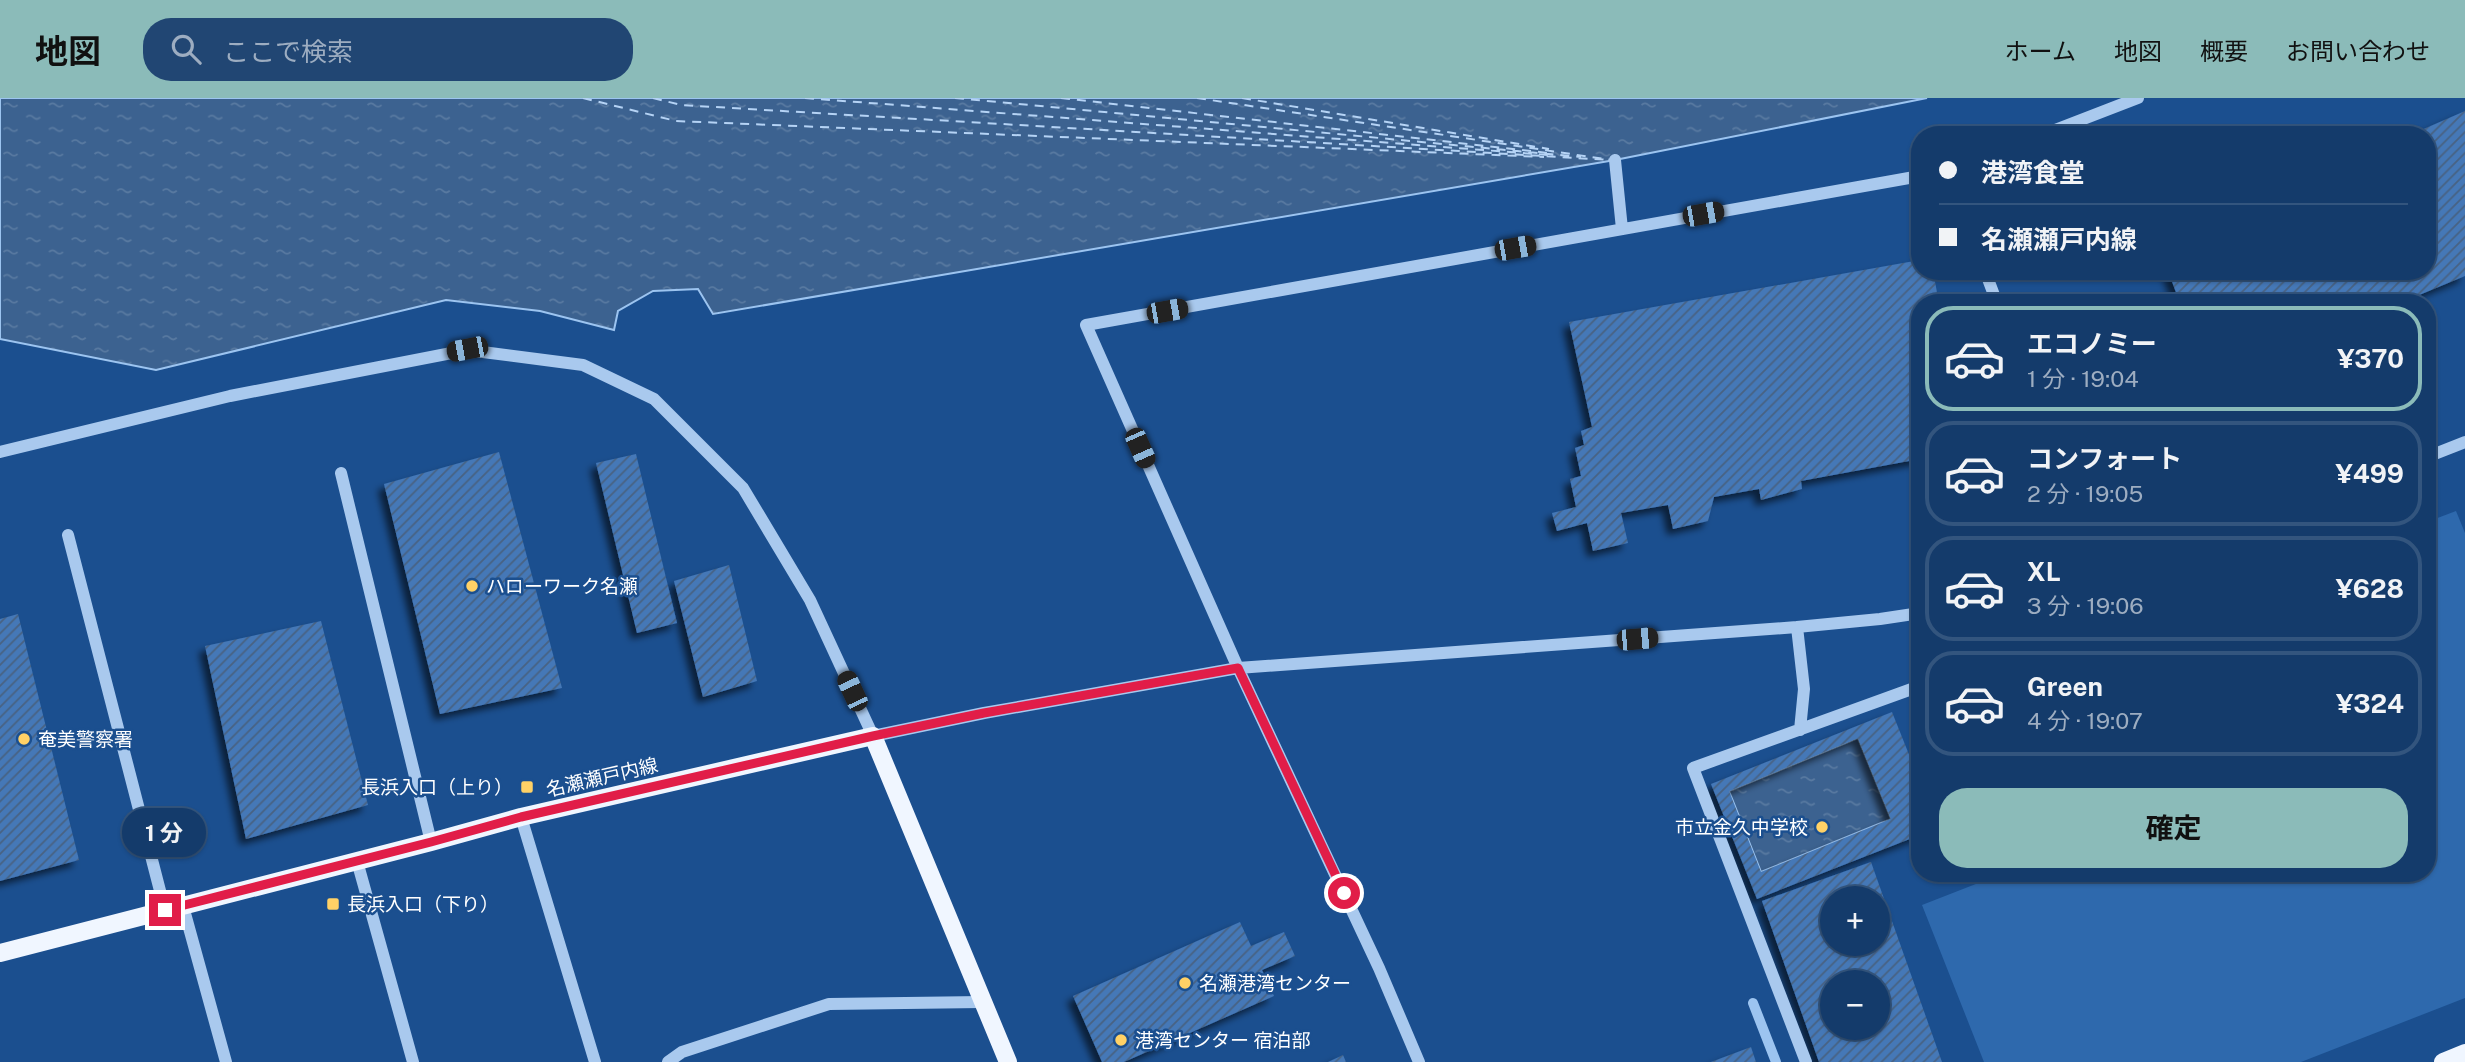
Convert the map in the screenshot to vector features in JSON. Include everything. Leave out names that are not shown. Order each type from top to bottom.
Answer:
[{"type":"main road","name":"名瀬瀬戸内線","points":[[0,953],[357,862],[521,817],[873,736]]},
{"type":"main road","points":[[873,736],[1008,1062]]},
{"type":"main road","points":[[2443,1062],[2465,1054]]},
{"type":"street","points":[[2065,126],[2138,98]]},
{"type":"street","points":[[1615,160],[1622,229]]},
{"type":"street","points":[[1419,1062],[1379,968],[1238,668],[1086,325],[1911,178]]},
{"type":"street","points":[[0,452],[230,396],[467,349],[583,365],[654,399],[743,488],[810,600],[873,736],[984,713],[1238,668],[1797,627],[1911,614]]},
{"type":"street","points":[[2436,453],[2465,442]]},
{"type":"street","points":[[341,473],[431,842]]},
{"type":"street","points":[[68,535],[165,910]]},
{"type":"street","points":[[1797,627],[1804,690],[1800,730]]},
{"type":"street","points":[[1806,1062],[1693,768],[1911,688]]},
{"type":"street","points":[[521,817],[594,1062]]},
{"type":"street","points":[[357,862],[413,1062]]},
{"type":"street","points":[[183,906],[226,1062]]},
{"type":"street","points":[[668,1062],[682,1052],[829,1004],[982,1002]]},
{"type":"shaded area","name":"市立金久中学校","points":[[2456,511],[2465,533],[2465,998],[2301,1062],[1984,1062],[1922,905],[1981,882],[2436,882],[2436,519]]},
{"type":"water","points":[[0,98],[1927,98],[1615,160],[713,314],[698,289],[653,291],[618,311],[614,330],[540,311],[446,300],[156,370],[0,339]]},
{"type":"water","points":[[1858,738],[1891,819],[1761,872],[1729,791]]},
{"type":"building","points":[[2465,111],[2465,276],[2422,294],[2177,294],[2171,280],[2436,280],[2436,126],[2431,126]]},
{"type":"building","points":[[1911,262],[1911,280],[1935,280],[1937,294],[1911,294],[1911,461],[1801,481],[1802,489],[1761,500],[1759,489],[1714,497],[1708,521],[1673,529],[1668,505],[1621,513],[1628,543],[1593,551],[1587,523],[1557,531],[1552,513],[1576,507],[1570,479],[1581,476],[1575,448],[1584,445],[1581,431],[1592,427],[1569,322]]},
{"type":"building","name":"ハローワーク名瀬","points":[[499,452],[562,688],[440,714],[384,484]]},
{"type":"building","points":[[636,454],[677,623],[637,633],[596,463]]},
{"type":"building","points":[[729,565],[757,681],[703,697],[674,581]]},
{"type":"building","name":"奄美警察署","points":[[18,614],[79,860],[0,881],[0,619]]},
{"type":"building","points":[[321,621],[368,805],[246,839],[205,646]]},
{"type":"building","points":[[1892,712],[1911,760],[1911,839],[1757,899],[1711,784]],"holes":[[[1858,738],[1891,819],[1761,872],[1729,791]]]},
{"type":"building","points":[[1871,862],[1880,886],[1820,886],[1820,956],[1890,956],[1890,916],[1942,1062],[1819,1062],[1762,901]]},
{"type":"building","name":"名瀬港湾センター","points":[[1240,922],[1251,946],[1284,932],[1295,956],[1262,970],[1274,996],[1124,1062],[1102,1062],[1073,996]]},
{"type":"building","points":[[1751,1047],[1756,1062],[1711,1062]]},
{"type":"building","points":[[1343,1055],[1346,1062],[1328,1062]]},
{"type":"waterway","points":[[1753,1003],[1776,1062]]},
{"type":"ferry route","points":[[583,98],[676,121],[1544,157]]},
{"type":"ferry route","points":[[653,98],[681,105],[1610,160]]},
{"type":"ferry route","points":[[805,98],[1548,155]]},
{"type":"ferry route","points":[[955,98],[1581,157]]},
{"type":"ferry route","points":[[1061,98],[1548,153]]},
{"type":"ferry route","points":[[1197,98],[1611,160]]},
{"type":"ferry route","points":[[1242,98],[1549,149]]},
{"type":"place","name":"ハローワーク名瀬","points":[[472,586]]},
{"type":"place","name":"奄美警察署","points":[[24,739]]},
{"type":"place","name":"長浜入口（上り）","points":[[527,787]]},
{"type":"place","name":"市立金久中学校","points":[[1822,827]]},
{"type":"place","name":"長浜入口（下り）","points":[[333,904]]},
{"type":"place","name":"名瀬港湾センター","points":[[1185,983]]},
{"type":"place","name":"港湾センター 宿泊部","points":[[1121,1040]]},
{"type":"route","points":[[165,910],[521,817],[873,736],[984,713],[1238,668],[1344,893]]}]
